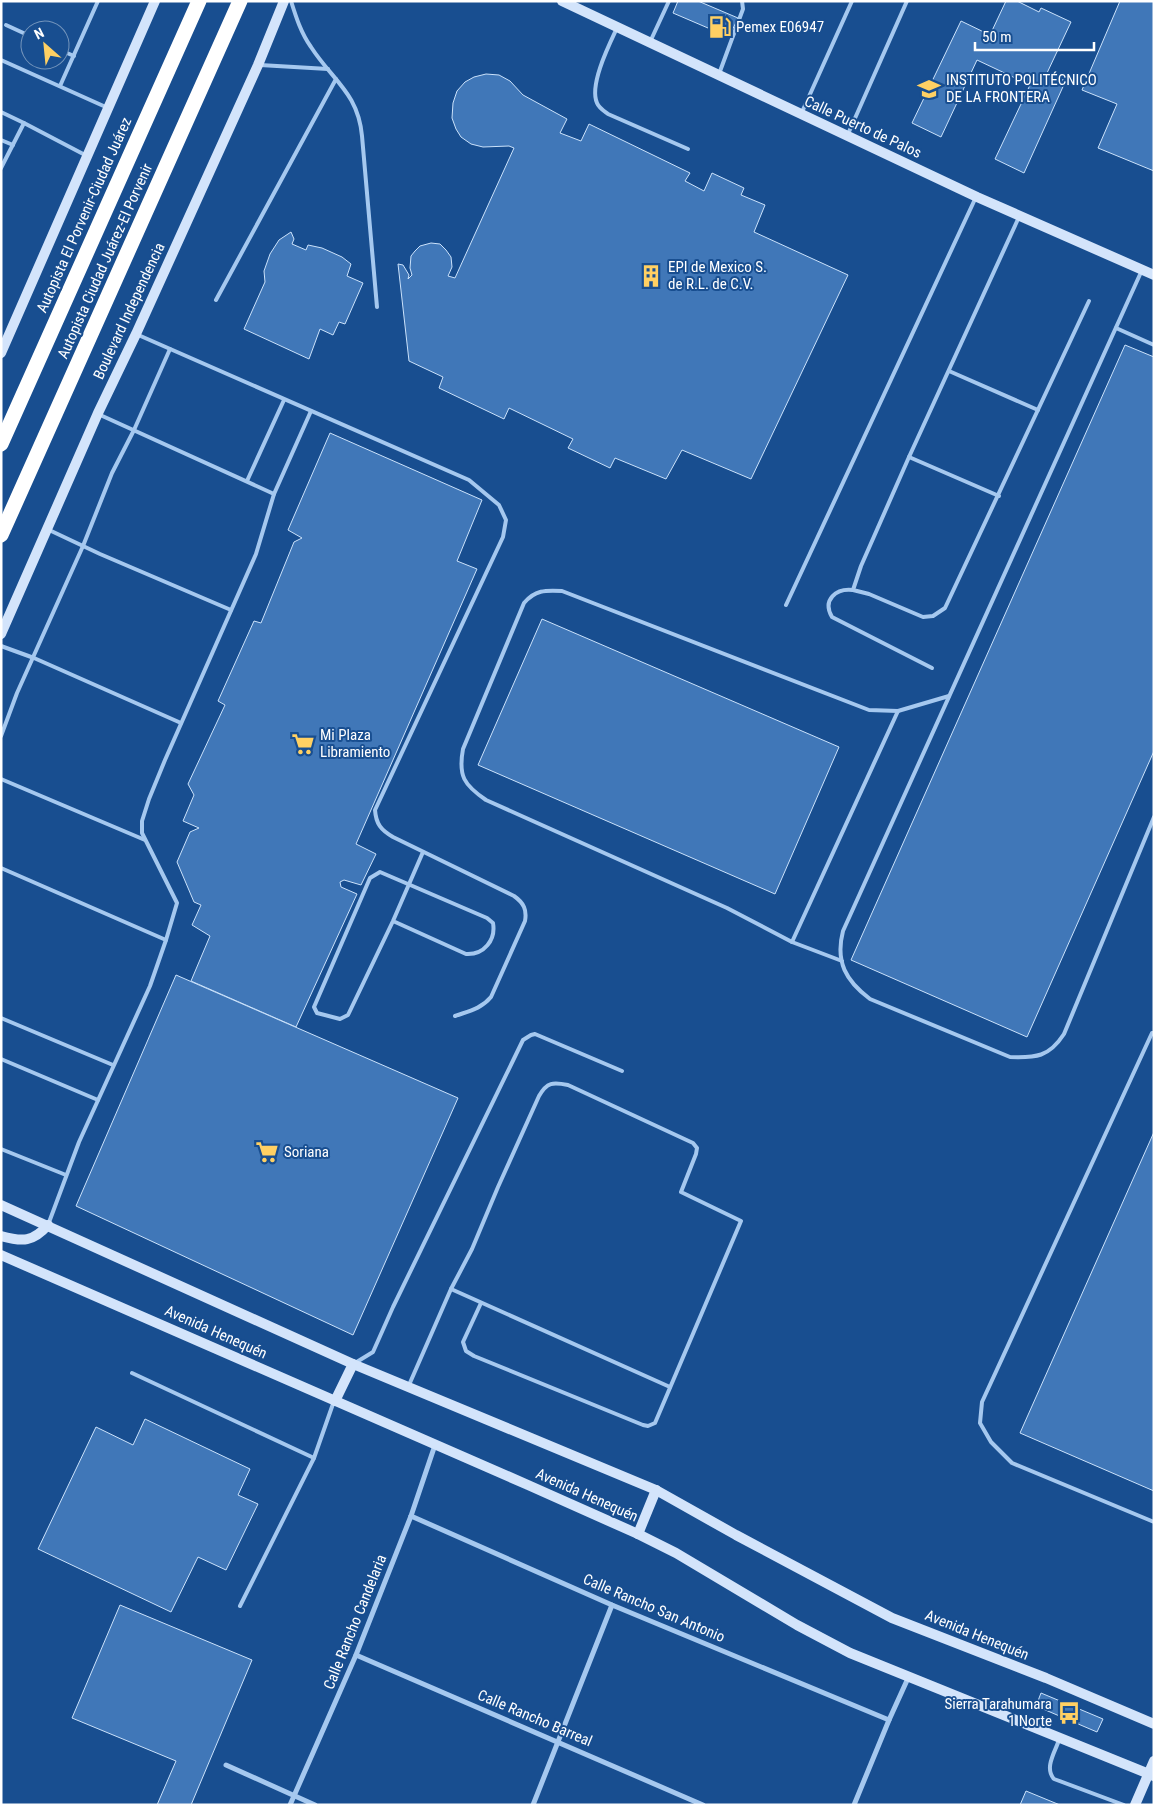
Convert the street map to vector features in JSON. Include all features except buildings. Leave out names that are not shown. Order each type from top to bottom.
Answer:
[{"type":"highway","name":"Autopista El Porvenir-Ciudad Juárez","points":[[1,444],[200,1]]},
{"type":"highway","name":"Autopista Ciudad Juárez-El Porvenir","points":[[1,535],[240,1]]},
{"type":"main road","points":[[1,353],[155,1]]},
{"type":"main road","name":"Boulevard Independencia","points":[[1,634],[98,413],[136,334],[258,65],[284,1]]},
{"type":"main road","name":"Calle Puerto de Palos","points":[[562,1],[977,197],[1154,275]]},
{"type":"main road","name":"Avenida Henequén","points":[[1,1205],[353,1364],[656,1490],[892,1618],[1037,1675],[1154,1724]]},
{"type":"main road","points":[[1,1236],[24,1240],[40,1234],[48,1225]]},
{"type":"main road","name":"Avenida Henequén","points":[[1,1255],[638,1534],[676,1554],[797,1625],[850,1652],[1151,1774]]},
{"type":"main road","points":[[334,1401],[353,1364]]},
{"type":"main road","points":[[638,1534],[656,1490]]},
{"type":"main road","points":[[1135,1805],[1151,1774],[1154,1761]]},
{"type":"street","name":"Calle Rancho Candelaria","points":[[290,1805],[356,1655],[411,1516],[435,1445]]},
{"type":"street","name":"Calle Rancho San Antonio","points":[[411,1516],[612,1605],[889,1720]]},
{"type":"street","points":[[533,1805],[612,1605]]},
{"type":"street","name":"Calle Rancho Barreal","points":[[356,1655],[559,1741],[703,1805]]},
{"type":"street","points":[[854,1805],[909,1676]]},
{"type":"street","points":[[226,1765],[315,1805]]},
{"type":"lane","points":[[60,86],[98,1]]},
{"type":"lane","points":[[291,1],[306,41],[355,104],[361,126],[377,307]]},
{"type":"lane","points":[[650,42],[669,1]]},
{"type":"lane","points":[[718,76],[743,9],[742,1]]},
{"type":"lane","points":[[801,114],[852,1]]},
{"type":"lane","points":[[848,136],[907,1]]},
{"type":"lane","points":[[6,25],[20,31]]},
{"type":"lane","points":[[617,28],[598,70],[596,102],[608,114],[688,149]]},
{"type":"lane","points":[[70,54],[74,56]]},
{"type":"lane","points":[[1,60],[108,108]]},
{"type":"lane","points":[[258,65],[328,69]]},
{"type":"lane","points":[[216,300],[336,79]]},
{"type":"lane","points":[[1,112],[87,156]]},
{"type":"lane","points":[[1,168],[24,123]]},
{"type":"lane","points":[[1,140],[13,145]]},
{"type":"lane","points":[[786,605],[977,197]]},
{"type":"lane","points":[[853,590],[861,566],[909,457],[1020,215]]},
{"type":"lane","points":[[1142,270],[843,932],[840,944],[846,975],[856,989],[870,999],[1010,1057],[1029,1058],[1044,1054],[1057,1045],[1064,1034],[1154,817]]},
{"type":"lane","points":[[932,668],[832,617],[828,606],[829,600],[842,590],[853,590],[869,594],[923,617],[939,613],[949,603],[1089,301]]},
{"type":"lane","points":[[1116,328],[1154,345]]},
{"type":"lane","points":[[136,334],[470,480],[499,504],[506,520],[503,537],[375,810],[375,818],[382,830],[514,896],[521,901],[527,913],[491,997],[478,1008],[455,1016]]},
{"type":"lane","points":[[1,736],[17,694],[83,546],[112,472],[134,430],[170,349]]},
{"type":"lane","points":[[949,371],[1038,410]]},
{"type":"lane","points":[[247,481],[284,400]]},
{"type":"lane","points":[[48,1225],[79,1142],[150,986],[177,903],[142,833],[144,814],[181,723],[256,554],[274,494],[311,411]]},
{"type":"lane","points":[[98,413],[274,494]]},
{"type":"lane","points":[[909,457],[999,496]]},
{"type":"lane","points":[[47,529],[231,610]]},
{"type":"lane","points":[[842,961],[792,942],[727,908],[486,800],[466,785],[462,774],[461,761],[463,749],[524,603],[531,595],[539,591],[548,590],[562,591],[869,710],[898,711],[949,696]]},
{"type":"lane","points":[[1,646],[34,658],[181,723]]},
{"type":"lane","points":[[792,942],[898,711]]},
{"type":"lane","points":[[1,779],[145,840]]},
{"type":"lane","points":[[393,921],[466,954],[476,954],[484,950],[494,930],[493,923],[487,918],[408,885],[380,872],[370,878],[314,1006],[319,1015],[340,1019],[346,1018],[393,921],[408,885],[423,852]]},
{"type":"lane","points":[[1,868],[166,940]]},
{"type":"lane","points":[[1,1018],[113,1065]]},
{"type":"lane","points":[[1154,1033],[1152,1032],[982,1402],[980,1423],[991,1442],[1012,1462],[1154,1522]]},
{"type":"lane","points":[[353,1364],[373,1352],[523,1040],[535,1034],[622,1072]]},
{"type":"lane","points":[[1,1059],[98,1100]]},
{"type":"lane","points":[[408,1387],[451,1289],[472,1250],[543,1088],[556,1082],[568,1085],[693,1143],[696,1148],[696,1154],[681,1192],[741,1221],[655,1423],[648,1426],[474,1356],[466,1351],[463,1342],[481,1303]]},
{"type":"lane","points":[[1,1149],[66,1175]]},
{"type":"lane","points":[[451,1289],[670,1387]]},
{"type":"lane","points":[[132,1373],[314,1458]]},
{"type":"lane","points":[[240,1606],[314,1458],[334,1401]]},
{"type":"lane","points":[[1060,1738],[1049,1768],[1051,1776],[1054,1779],[1124,1805]]},
{"type":"place","name":"Pemex E06947","points":[[720,27]]},
{"type":"place","name":"INSTITUTO POLITÉCNICO DE LA FRONTERA","points":[[929,89]]},
{"type":"place","name":"EPI de Mexico S. de R.L. de C.V.","points":[[651,276]]},
{"type":"place","name":"Mi Plaza Libramiento","points":[[303,744]]},
{"type":"place","name":"Soriana","points":[[267,1152]]},
{"type":"place","name":"Sierra Tarahumara 1 Norte","points":[[1069,1713]]}]
